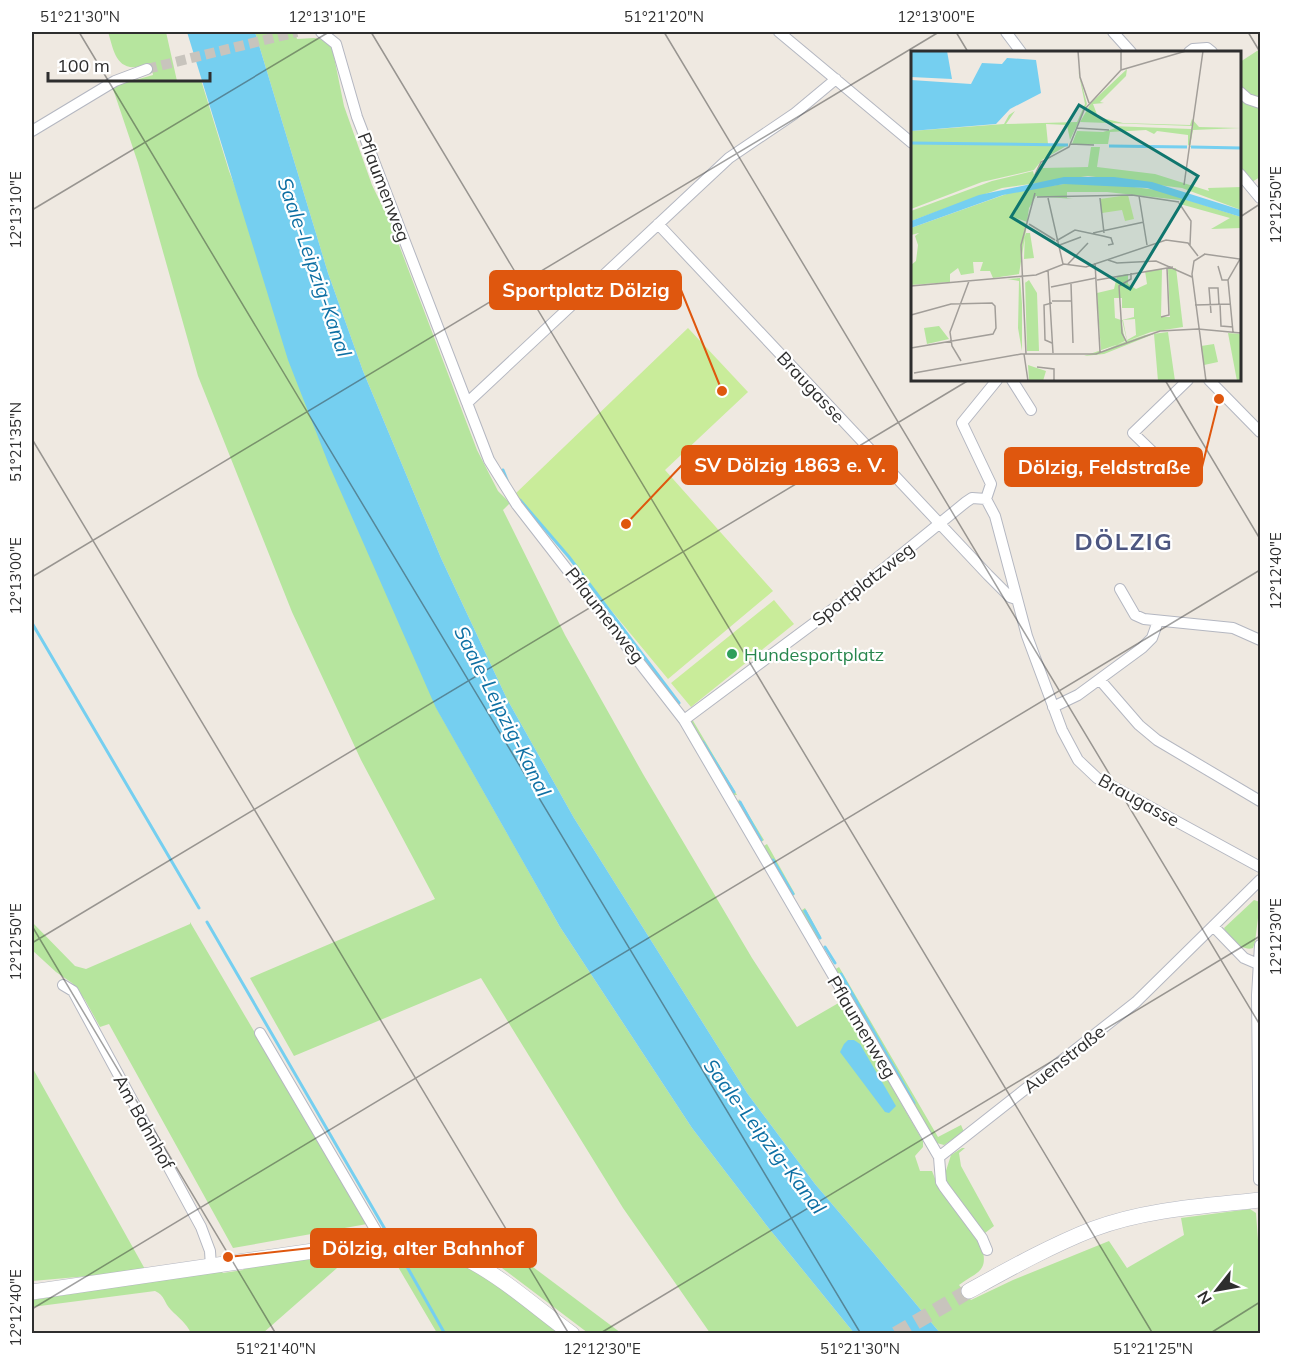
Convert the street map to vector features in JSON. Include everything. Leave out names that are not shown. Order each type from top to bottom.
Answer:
[{"type":"street","points":[[321,32],[336,44]]},
{"type":"street","name":"Pflaumenweg","points":[[338,32],[336,44],[357,117],[489,460],[509,494],[684,720],[939,1157]]},
{"type":"street","points":[[779,32],[911,141]]},
{"type":"street","points":[[1006,32],[1020,51]]},
{"type":"street","points":[[1113,32],[1130,51]]},
{"type":"street","points":[[1191,51],[1201,47],[1211,51]]},
{"type":"street","points":[[32,131],[115,81],[147,69]]},
{"type":"street","points":[[468,403],[729,158],[794,114],[836,80]]},
{"type":"street","points":[[1241,94],[1260,103]]},
{"type":"street","points":[[1241,176],[1260,198]]},
{"type":"street","name":"Braugasse","points":[[657,225],[1010,597],[1016,599]]},
{"type":"street","points":[[986,500],[991,484],[962,423],[996,381]]},
{"type":"street","points":[[1013,381],[1031,410]]},
{"type":"street","points":[[1162,461],[1133,434],[1187,381]]},
{"type":"street","points":[[1210,381],[1259,429]]},
{"type":"street","name":"Sportplatzweg","points":[[684,720],[849,597],[972,498],[986,500]]},
{"type":"street","name":"Braugasse","points":[[986,500],[991,506],[1016,599],[1053,707],[1072,751],[1097,778],[1260,867]]},
{"type":"street","points":[[1120,590],[1135,615],[1144,619],[1233,628],[1260,640]]},
{"type":"street","points":[[1053,707],[1078,695],[1142,648],[1152,638],[1158,621]]},
{"type":"street","points":[[1100,680],[1139,725],[1157,740],[1260,801]]},
{"type":"street","name":"Auenstraße","points":[[939,1157],[1136,1002],[1260,880]]},
{"type":"street","points":[[1214,927],[1244,958],[1258,964]]},
{"type":"street","points":[[1259,1180],[1257,995],[1260,945]]},
{"type":"street","name":"Am Bahnhof","points":[[63,986],[73,991],[201,1227],[210,1251],[211,1267]]},
{"type":"street","points":[[260,1033],[382,1241]]},
{"type":"street","points":[[939,1157],[941,1182],[982,1238],[987,1250]]},
{"type":"street","points":[[969,1291],[1027,1259],[1094,1229],[1138,1216],[1190,1207],[1260,1200]]},
{"type":"street","points":[[32,1292],[382,1241],[406,1240],[420,1242],[460,1255],[507,1284],[572,1334]]},
{"type":"green space","points":[[108,32],[166,32],[177,81],[201,80],[229,171],[437,709],[560,927],[692,1128],[767,1226],[854,1333],[710,1333],[623,1208],[481,978],[294,1056],[250,978],[435,899],[361,760],[292,612],[198,376],[138,163],[113,89],[118,85],[153,75],[151,63],[136,67],[123,64],[116,56]]},
{"type":"green space","points":[[255,32],[295,32],[297,39],[325,40],[332,47],[344,106],[372,185],[391,224],[477,450],[498,491],[510,503],[503,510],[565,635],[643,774],[752,958],[797,1027],[842,1001],[923,1141],[923,1147],[915,1156],[920,1171],[932,1171],[936,1181],[981,1242],[984,1259],[981,1269],[959,1285],[971,1300],[1013,1280],[1109,1241],[1127,1268],[1184,1235],[1181,1218],[1250,1209],[1256,1213],[1260,1267],[1260,1333],[940,1333],[815,1184],[747,1093],[574,818],[507,699],[441,558],[363,371],[328,273]]},
{"type":"green space","points":[[1260,49],[1260,100],[1248,96],[1241,87],[1241,61]]},
{"type":"green space","points":[[1241,98],[1260,107],[1260,177],[1252,182],[1241,169]]},
{"type":"green space","points":[[688,328],[748,392],[665,470],[773,591],[668,679],[515,494]]},
{"type":"green space","name":"Hundesportplatz","points":[[774,600],[794,624],[691,707],[671,683]]},
{"type":"green space","points":[[692,719],[737,795],[734,795],[689,722]]},
{"type":"green space","points":[[739,799],[764,840],[760,843],[737,804]]},
{"type":"green space","points":[[767,844],[795,894],[791,897],[762,847]]},
{"type":"green space","points":[[1254,900],[1260,902],[1255,942],[1253,948],[1249,949],[1236,943],[1224,928]]},
{"type":"green space","points":[[805,908],[821,937],[816,940],[799,912]]},
{"type":"green space","points":[[32,922],[75,966],[86,969],[190,924],[190,922],[367,1224],[233,1248],[109,1024],[100,1027],[85,1000],[72,983],[32,950]]},
{"type":"green space","points":[[839,967],[938,1137],[961,1125],[964,1132],[944,1145],[933,1142],[834,970]]},
{"type":"green space","points":[[32,1067],[146,1271],[32,1281]]},
{"type":"green space","points":[[965,1148],[959,1153],[961,1166],[994,1226],[985,1233],[947,1187],[944,1177],[951,1155]]},
{"type":"green space","points":[[488,1233],[621,1333],[588,1333],[494,1262],[463,1245],[458,1237]]},
{"type":"green space","points":[[382,1247],[385,1253],[365,1253],[345,1261],[263,1333],[191,1333],[161,1295],[155,1291],[32,1307],[32,1300],[221,1271],[223,1273],[243,1270],[245,1267]]},
{"type":"green space","points":[[397,1250],[421,1251],[465,1266],[505,1290],[561,1333],[437,1333],[391,1255]]},
{"type":"water","name":"Saale-Leipzig-Kanal","points":[[187,32],[255,32],[328,273],[363,371],[441,558],[507,699],[574,818],[747,1093],[815,1184],[940,1333],[854,1333],[767,1226],[692,1128],[560,927],[436,708],[329,465],[288,360]]},
{"type":"water","points":[[848,1040],[854,1040],[860,1044],[896,1106],[889,1113],[885,1112],[840,1052]]},
{"type":"waterway","points":[[503,470],[507,480]]},
{"type":"waterway","points":[[520,500],[569,557],[679,703]]},
{"type":"waterway","points":[[32,623],[199,908]]},
{"type":"waterway","points":[[703,742],[734,792]]},
{"type":"waterway","points":[[740,802],[761,840]]},
{"type":"waterway","points":[[773,860],[793,894]]},
{"type":"waterway","points":[[805,911],[820,938]]},
{"type":"waterway","points":[[207,922],[386,1231]]},
{"type":"waterway","points":[[825,947],[835,963]]},
{"type":"waterway","points":[[841,974],[914,1103]]},
{"type":"waterway","points":[[397,1249],[445,1334]]},
{"type":"tunnel","points":[[147,69],[297,32]]},
{"type":"tunnel","points":[[896,1334],[969,1291]]},
{"type":"place","name":"Sportplatz Dölzig","points":[[722,391]]},
{"type":"place","name":"Dölzig, Feldstraße","points":[[1219,399]]},
{"type":"place","name":"SV Dölzig 1863 e. V.","points":[[626,524]]},
{"type":"place","name":"Hundesportplatz","points":[[732,654]]},
{"type":"place","name":"Dölzig, alter Bahnhof","points":[[228,1257]]},
{"type":"district","name":"DÖLZIG","points":[[1124,541]]}]
